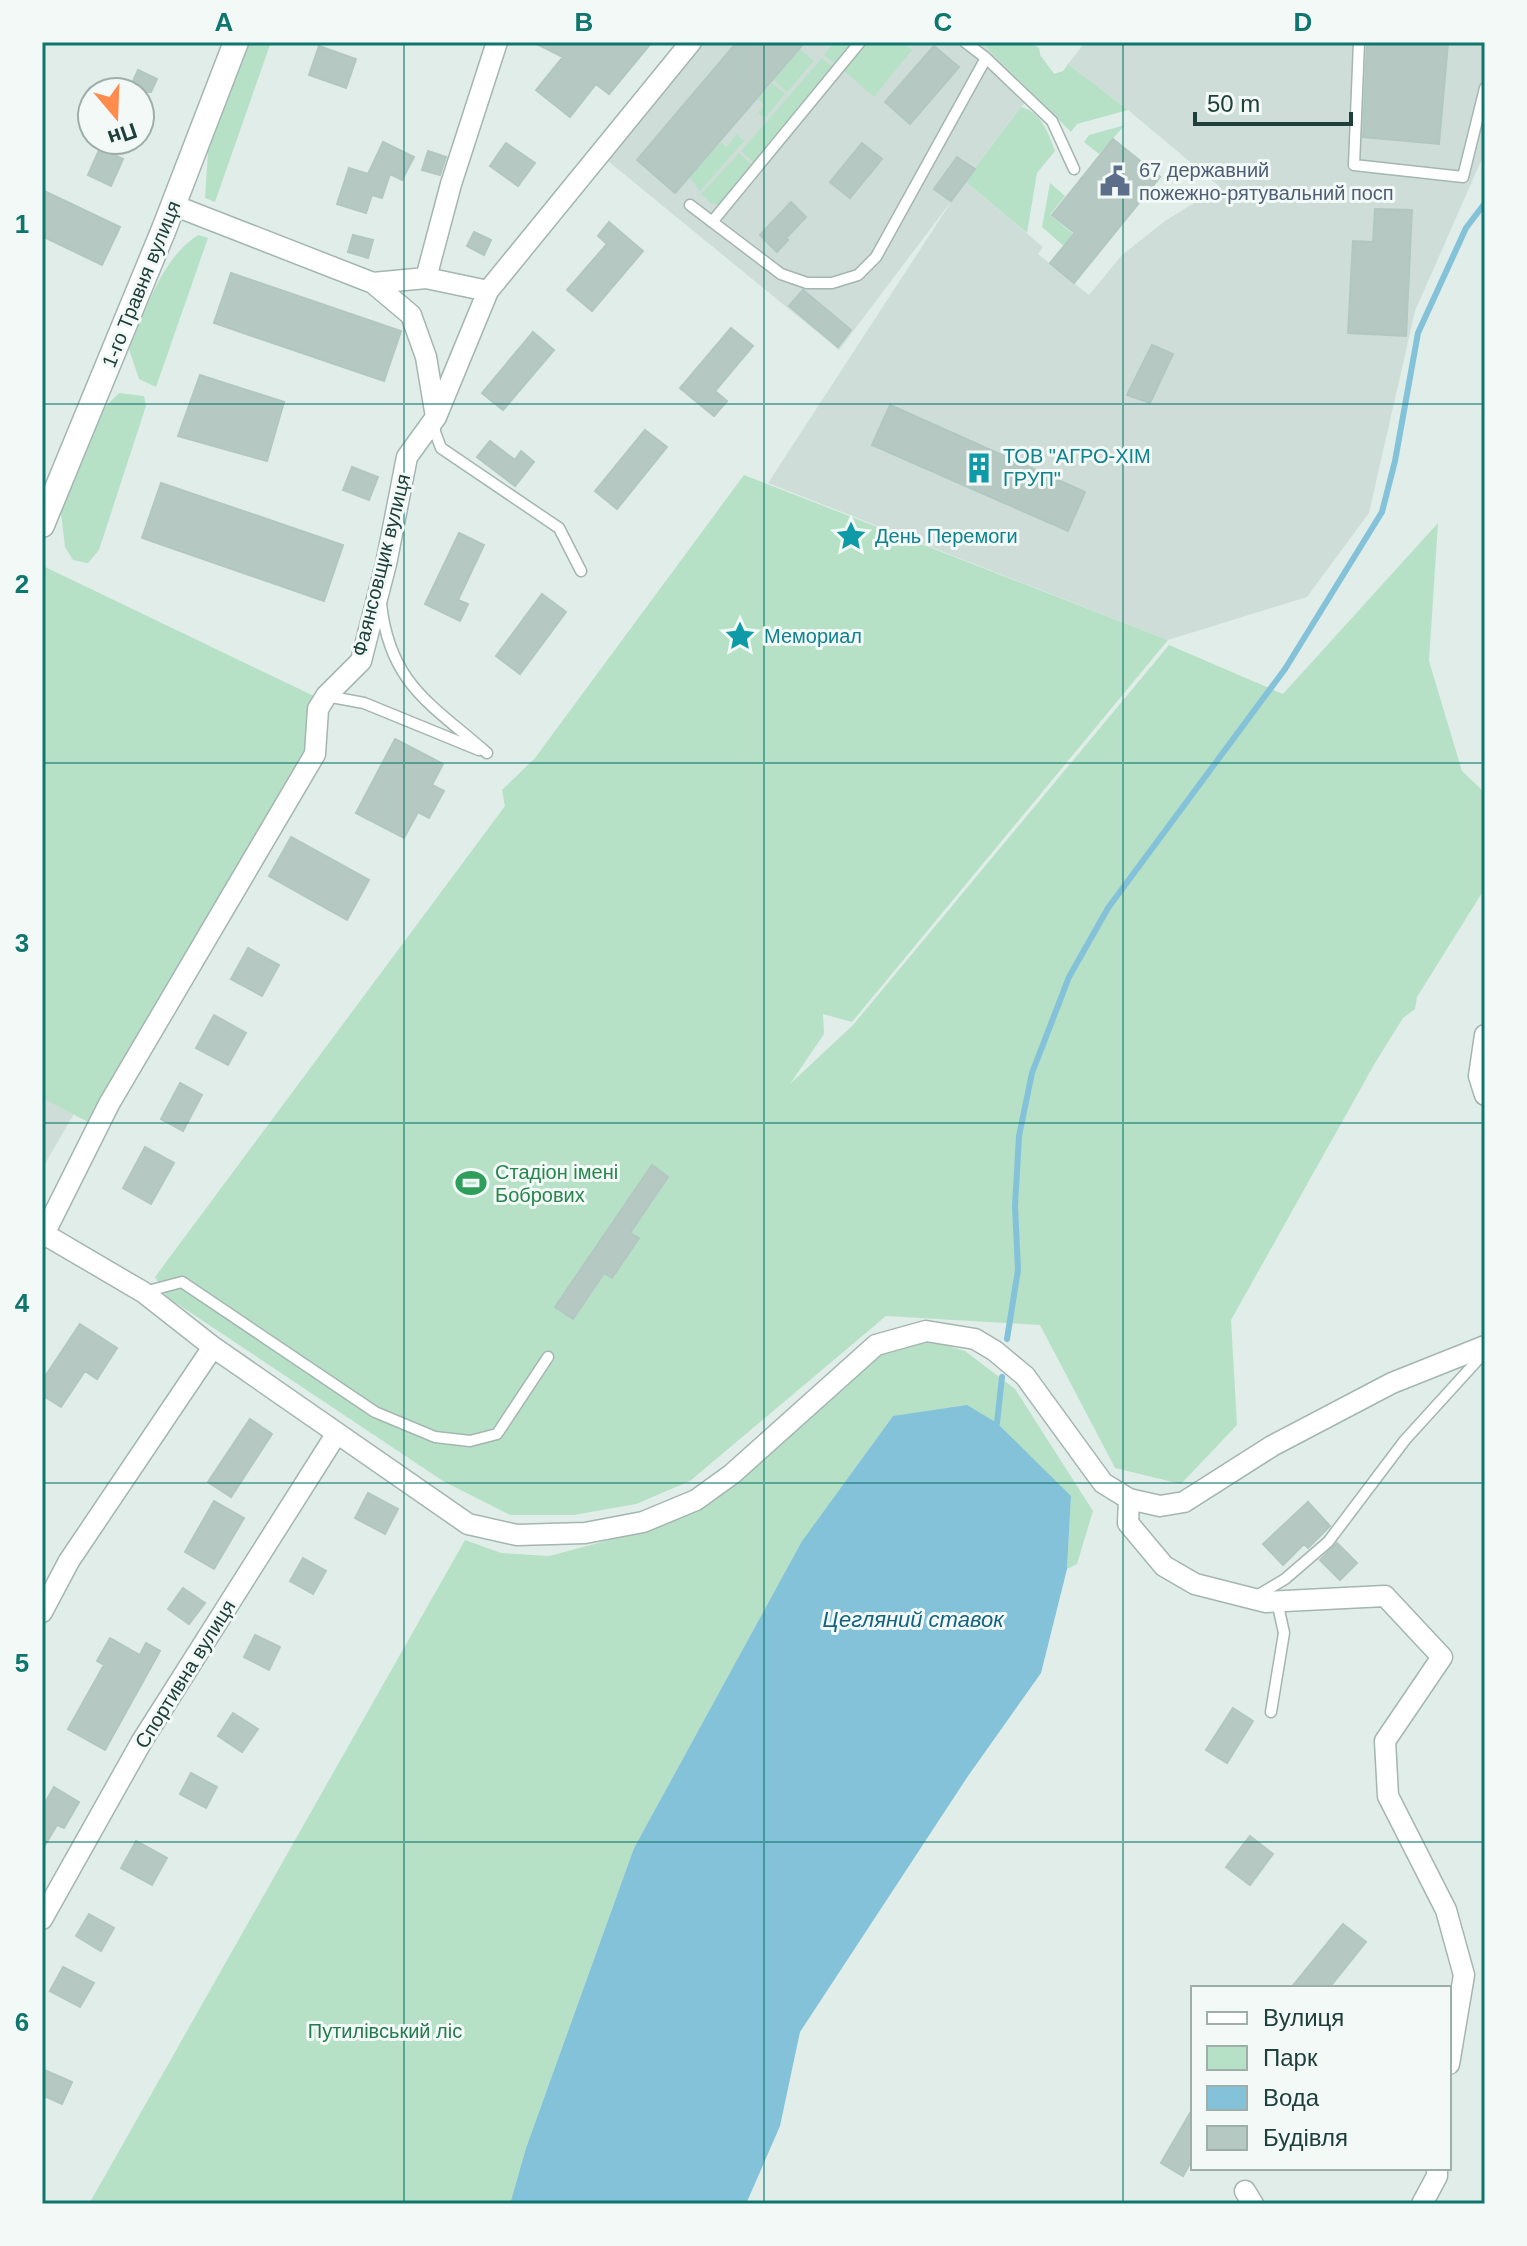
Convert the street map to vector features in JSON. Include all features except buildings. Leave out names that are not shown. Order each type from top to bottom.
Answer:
[{"type":"street","name":"1-го Травня вулиця","points":[[42,525],[236,42]]},
{"type":"street","points":[[426,278],[451,184],[497,42]]},
{"type":"street","name":"Фаянсовщик вулиця","points":[[326,696],[361,661],[386,564],[407,457],[436,417],[488,291],[691,42]]},
{"type":"street","points":[[173,205],[373,283],[411,315],[426,357],[436,417]]},
{"type":"street","points":[[373,283],[426,278],[488,291]]},
{"type":"street","points":[[326,696],[318,709],[315,754],[109,1104],[43,1236],[143,1292],[213,1347],[468,1524],[517,1535],[585,1533],[643,1522],[696,1500],[732,1474],[876,1345],[926,1331],[975,1339],[1014,1365],[1036,1389],[1103,1483],[1129,1499],[1160,1506],[1184,1502],[1272,1446],[1392,1383],[1485,1349]]},
{"type":"street","points":[[1485,1035],[1479,1076],[1485,1095]]},
{"type":"street","points":[[42,1612],[69,1561],[213,1347]]},
{"type":"street","name":"Спортивна вулиця","points":[[42,1919],[142,1741],[337,1433]]},
{"type":"street","points":[[1129,1499],[1128,1523],[1164,1566],[1195,1584],[1251,1599],[1277,1601],[1385,1596],[1442,1657],[1385,1741],[1388,1796],[1446,1910],[1464,1975],[1451,2052]]},
{"type":"street","points":[[1422,2204],[1437,2176],[1437,2170]]},
{"type":"lane","points":[[712,222],[860,42]]},
{"type":"lane","points":[[965,42],[1052,121],[1074,169]]},
{"type":"lane","points":[[1359,42],[1354,165],[1463,177],[1485,88]]},
{"type":"lane","points":[[690,205],[781,274],[807,283],[832,283],[858,275],[876,257],[986,58]]},
{"type":"lane","points":[[436,417],[435,432],[441,448],[559,528],[581,571]]},
{"type":"lane","points":[[326,696],[364,703],[487,753],[413,689],[397,666],[387,639],[381,606],[386,564]]},
{"type":"lane","points":[[143,1292],[182,1282],[375,1412],[435,1437],[470,1441],[497,1434],[548,1357]]},
{"type":"lane","points":[[1251,1599],[1285,1579],[1328,1542],[1405,1440],[1485,1349]]},
{"type":"lane","points":[[1271,1712],[1284,1633],[1277,1601]]},
{"type":"shaded area","points":[[703,42],[1029,42],[1039,48],[1040,55],[1055,75],[1021,107],[965,181],[1043,247],[1038,254],[1089,295],[1122,255],[1165,221],[1220,187],[1068,64],[1085,42],[1485,42],[1485,152],[1415,311],[1369,513],[1307,597],[1168,640],[768,483],[953,199],[839,350],[603,157]]},
{"type":"shaded area","points":[[42,1035],[102,1065],[42,1169]]},
{"type":"green space","points":[[250,42],[271,42],[215,202],[205,198],[208,151]]},
{"type":"green space","points":[[834,42],[854,42],[835,64],[824,55]]},
{"type":"green space","points":[[869,42],[902,42],[912,50],[874,97],[844,71]]},
{"type":"green space","points":[[983,42],[1028,42],[1039,48],[1040,55],[1054,74],[1063,71],[1068,64],[1128,110],[1077,124],[1071,132]]},
{"type":"green space","points":[[800,49],[814,61],[787,92],[774,80]]},
{"type":"green space","points":[[822,58],[833,67],[753,162],[741,151]]},
{"type":"green space","points":[[772,83],[785,94],[765,118],[758,113],[764,105],[758,99]]},
{"type":"green space","points":[[1021,107],[1039,118],[1055,151],[1037,173],[1027,233],[965,181]]},
{"type":"green space","points":[[1125,125],[1099,154],[1084,142],[1089,135]]},
{"type":"green space","points":[[737,134],[744,141],[700,191],[689,177],[721,142],[726,147]]},
{"type":"green space","points":[[739,153],[751,164],[718,205],[711,203],[701,194]]},
{"type":"green space","points":[[1050,183],[1065,196],[1050,215],[1091,248],[1081,261],[1042,227]]},
{"type":"green space","points":[[198,235],[208,238],[156,387],[139,379],[129,349],[164,271],[185,245]]},
{"type":"green space","points":[[119,393],[144,396],[146,406],[99,550],[88,563],[73,560],[65,547],[61,513],[105,407]]},
{"type":"green space","points":[[744,475],[1168,640],[852,1022],[823,1014],[824,1034],[790,1084],[853,1025],[1169,645],[1283,694],[1438,523],[1429,661],[1462,771],[1485,793],[1485,888],[1417,997],[1415,1009],[1403,1018],[1375,1063],[1231,1320],[1237,1425],[1181,1484],[1115,1468],[1040,1325],[886,1316],[690,1481],[636,1504],[574,1515],[510,1515],[443,1481],[167,1297],[155,1277],[505,806],[502,790],[535,758]]},
{"type":"green space","points":[[43,566],[316,697],[314,755],[92,1124],[42,1098]]},
{"type":"green space","name":"Путилівський ліс","points":[[918,1337],[965,1351],[1015,1389],[1093,1511],[1077,1564],[1067,1569],[1071,1496],[893,1416],[802,1541],[634,1848],[526,2148],[510,2204],[89,2204],[465,1540],[501,1553],[549,1556],[666,1525],[711,1501],[874,1350]]},
{"type":"water","name":"Цегляний ставок","points":[[967,1405],[997,1423],[1071,1496],[1067,1569],[1041,1673],[968,1776],[800,2032],[780,2126],[746,2204],[510,2204],[526,2148],[634,1848],[802,1541],[893,1416]]},
{"type":"waterway","points":[[1007,1339],[1018,1270],[1015,1206],[1019,1136],[1032,1073],[1069,977],[1108,908],[1285,669],[1382,512],[1395,461],[1418,333],[1466,228],[1485,203]]},
{"type":"waterway","points":[[997,1423],[1002,1377]]},
{"type":"place","name":"67 державний пожежно-рятувальний посп","points":[[1115,181]]},
{"type":"place","name":"ТОВ \"АГРО-ХІМ ГРУП\"","points":[[979,468]]},
{"type":"place","name":"День Перемоги","points":[[851,536]]},
{"type":"place","name":"Мемориал","points":[[740,636]]},
{"type":"place","name":"Стадіон імені Бобрових","points":[[471,1183]]}]
